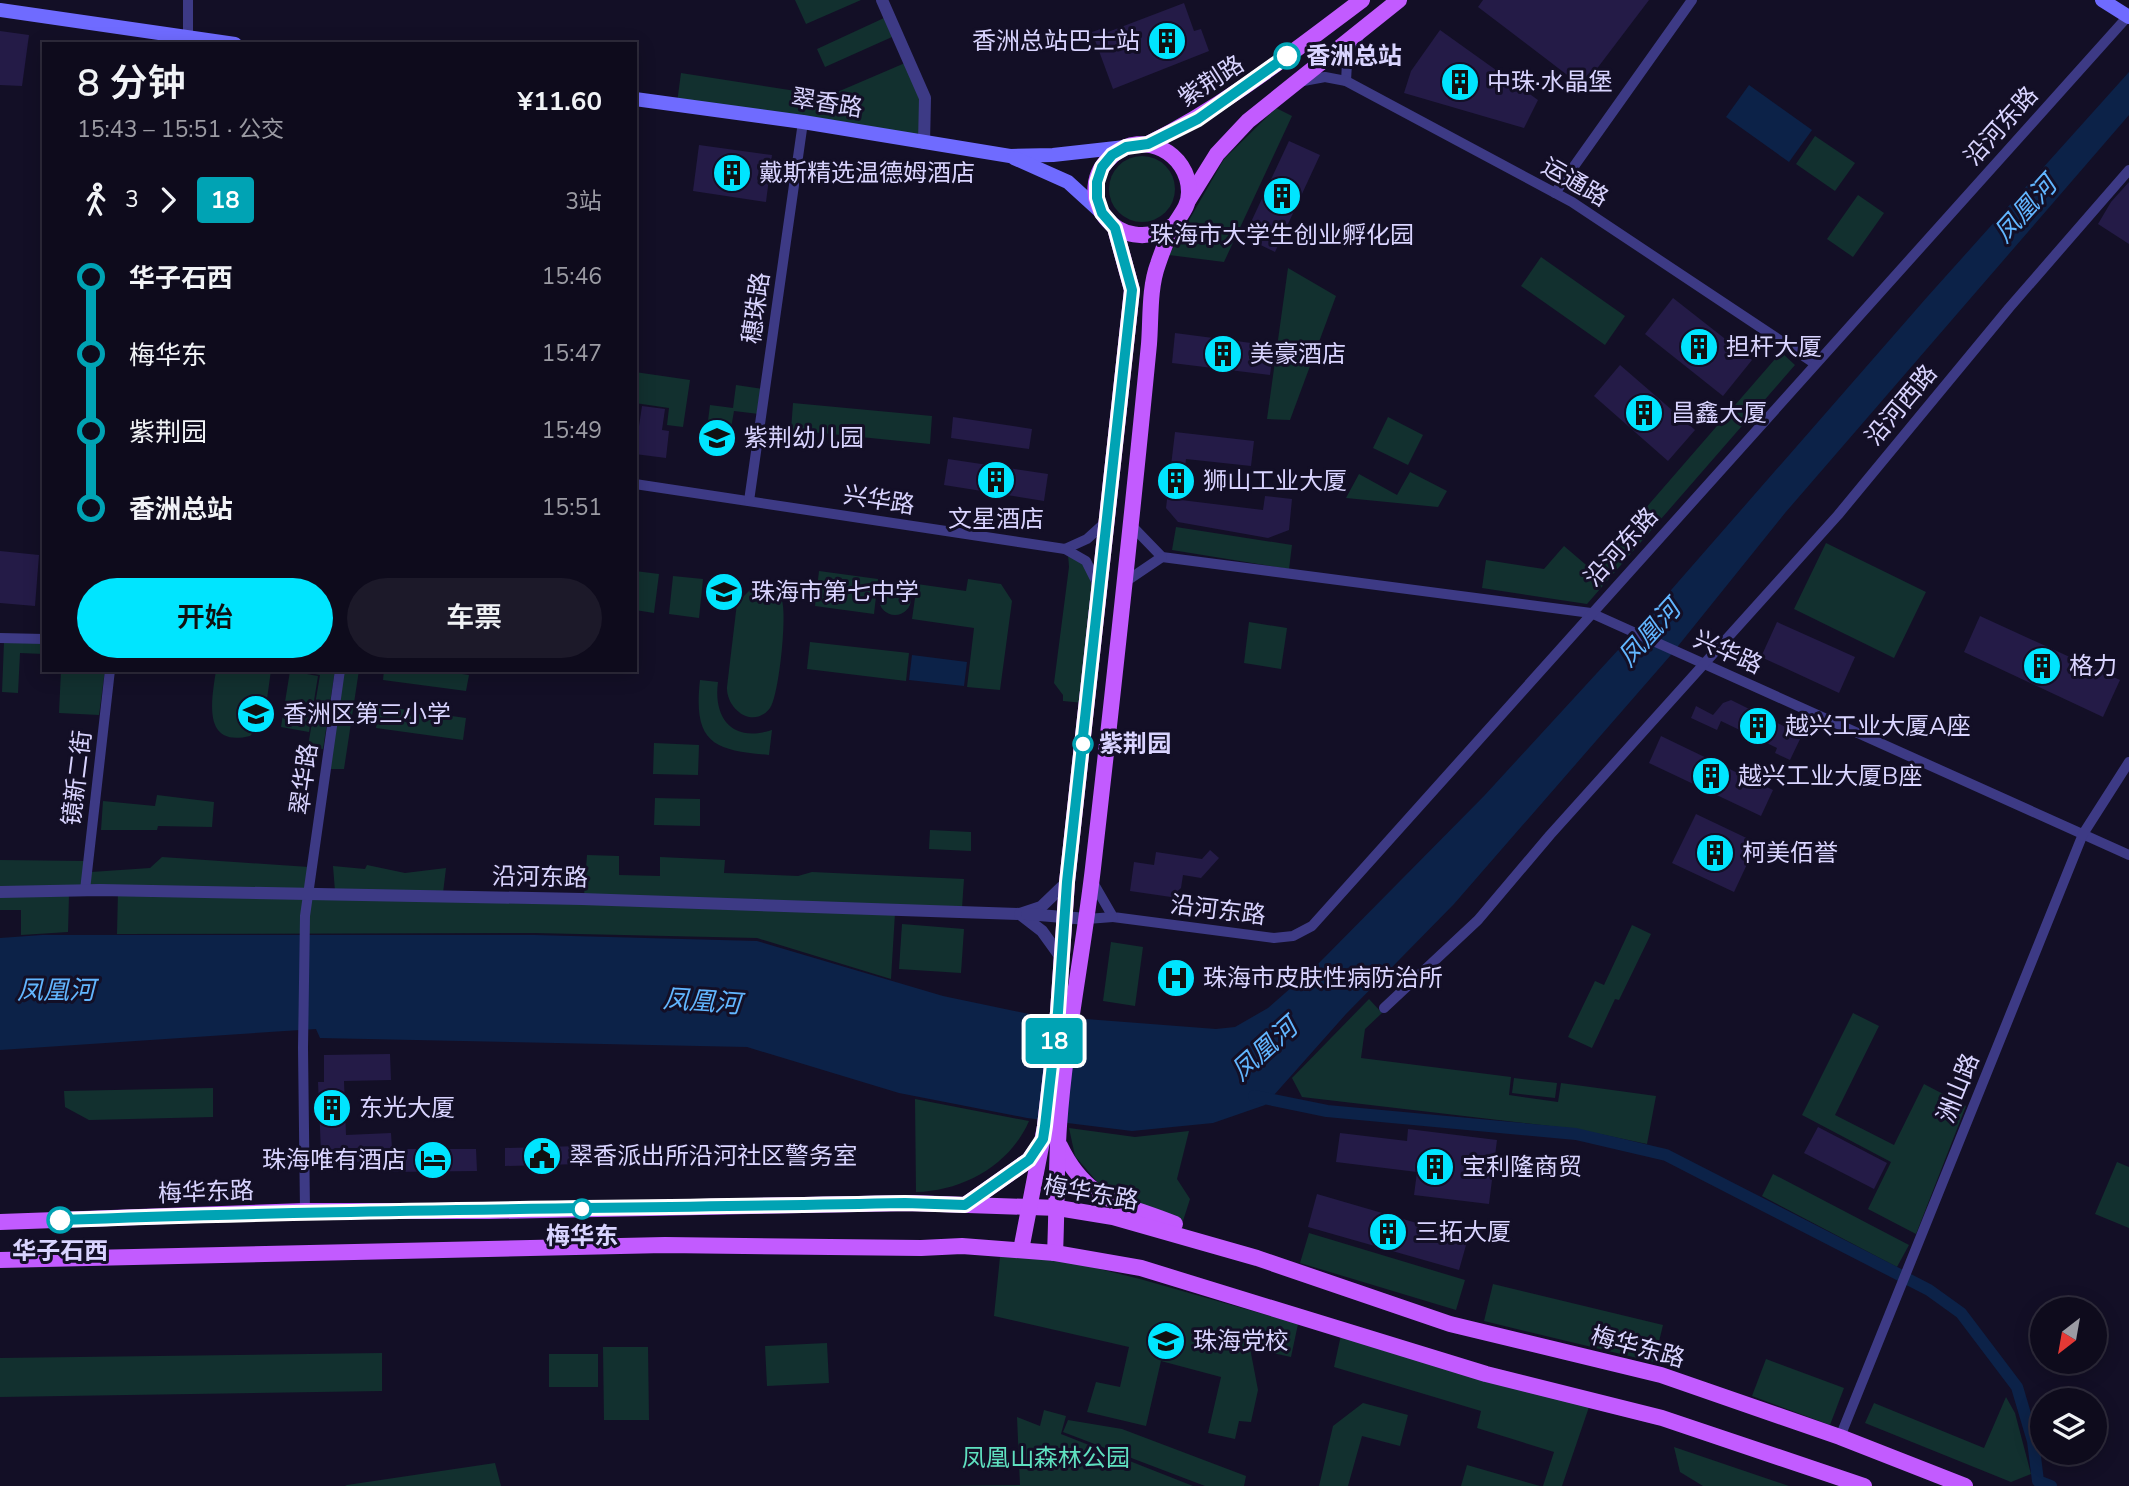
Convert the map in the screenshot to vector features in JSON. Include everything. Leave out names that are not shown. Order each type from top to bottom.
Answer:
[{"type":"main road","name":"紫荆路","points":[[1148,144],[1198,119],[1239,92],[1362,0]]},
{"type":"main road","points":[[1010,156],[1069,182],[1115,228],[1129,235],[1161,234],[1174,225],[1184,213],[1189,199],[1217,154],[1248,121],[1399,0]]},
{"type":"main road","points":[[2102,0],[2129,16]]},
{"type":"main road","points":[[0,10],[212,42]]},
{"type":"main road","name":"翠香路","points":[[637,99],[803,122],[1010,156]]},
{"type":"main road","points":[[1010,156],[1053,155],[1148,144],[1163,148],[1175,157],[1184,169],[1189,184],[1189,199]]},
{"type":"main road","points":[[1102,213],[1097,198],[1097,182],[1102,167],[1112,155],[1126,147]]},
{"type":"main road","points":[[1021,1250],[1028,1206],[1051,1134],[1065,1012],[1087,919],[1125,582],[1156,268],[1174,225]]},
{"type":"main road","points":[[1065,1012],[1060,956],[1132,290],[1115,228]]},
{"type":"main road","points":[[965,1205],[1029,1160],[1051,1134]]},
{"type":"main road","points":[[1051,1134],[1058,1208],[1055,1253]]},
{"type":"main road","points":[[1051,1134],[1068,1162],[1097,1194],[1171,1223],[1224,1249]]},
{"type":"main road","name":"梅华东路","points":[[0,1222],[305,1211],[489,1211],[905,1203],[1058,1208],[1113,1217],[1257,1258],[1450,1324],[1661,1375],[1840,1437],[1965,1486]]},
{"type":"main road","points":[[0,1260],[665,1245],[921,1248],[962,1245],[1055,1253],[1141,1268],[1486,1374],[1662,1418],[1864,1486]]},
{"type":"street","points":[[188,0],[190,40]]},
{"type":"street","points":[[882,0],[925,98],[924,143]]},
{"type":"street","points":[[1555,193],[1692,0]]},
{"type":"street","name":"沿河东路","points":[[0,892],[85,890],[715,902],[1087,919],[1113,917],[1274,938],[1293,936],[1312,926],[1814,363],[2129,16]]},
{"type":"street","points":[[1346,81],[1348,63],[1362,30]]},
{"type":"street","name":"运通路","points":[[1297,83],[1325,77],[1346,81],[1555,193],[1814,363]]},
{"type":"street","name":"穗珠路","points":[[749,501],[803,122]]},
{"type":"street","name":"沿河西路","points":[[1384,1008],[1478,920],[1702,663],[1838,515],[2008,308],[2129,170]]},
{"type":"street","name":"兴华路","points":[[637,484],[1065,549]]},
{"type":"street","points":[[1065,549],[1087,539],[1108,520]]},
{"type":"street","points":[[1125,582],[1162,557],[1131,525]]},
{"type":"street","points":[[1065,549],[1086,561],[1100,588]]},
{"type":"street","name":"兴华路","points":[[1162,557],[1591,613],[2129,855]]},
{"type":"street","points":[[0,638],[42,639]]},
{"type":"street","name":"镜新二街","points":[[85,890],[110,672]]},
{"type":"street","name":"翠华路","points":[[305,1211],[305,915],[340,672]]},
{"type":"street","name":"洲山路","points":[[1840,1437],[2083,834],[2129,762]]},
{"type":"street","points":[[1091,879],[1113,917]]},
{"type":"street","points":[[1020,914],[1041,906],[1067,882]]},
{"type":"street","points":[[1020,914],[1042,931],[1060,956]]},
{"type":"green space","points":[[795,0],[861,0],[806,24]]},
{"type":"green space","points":[[884,18],[892,37],[825,67],[817,49]]},
{"type":"green space","points":[[905,63],[919,98],[919,138],[677,103],[681,73],[828,96]]},
{"type":"green space","points":[[1276,108],[1292,116],[1224,262],[1169,255],[1224,159]]},
{"type":"green space","points":[[1815,136],[1855,163],[1835,191],[1796,164]]},
{"type":"green space","points":[[1142,156],[1165,166],[1175,189],[1165,212],[1142,222],[1119,212],[1109,189],[1119,166]]},
{"type":"green space","points":[[1858,195],[1884,213],[1853,257],[1827,239]]},
{"type":"green space","points":[[1541,257],[1625,316],[1605,345],[1521,286]]},
{"type":"green space","points":[[1288,268],[1336,296],[1290,420],[1267,419]]},
{"type":"green space","points":[[1781,352],[1795,365],[1587,604],[1482,588],[1486,560],[1544,569],[1564,546],[1592,570]]},
{"type":"green space","points":[[637,372],[690,380],[683,427],[667,425],[669,408],[637,403]]},
{"type":"green space","points":[[736,385],[763,389],[759,414],[734,411],[729,440],[706,437],[710,405],[733,408]]},
{"type":"green space","points":[[793,403],[932,416],[930,444],[791,430]]},
{"type":"green space","points":[[1388,417],[1423,435],[1408,465],[1373,448]]},
{"type":"green space","points":[[1410,472],[1447,491],[1438,507],[1346,498],[1359,474],[1397,495]]},
{"type":"green space","points":[[1176,527],[1292,545],[1289,569],[1172,550]]},
{"type":"green space","points":[[1826,543],[1926,592],[1894,658],[1794,609]]},
{"type":"green space","points":[[1068,554],[1083,564],[1097,590],[1084,703],[1063,701],[1063,695],[1054,683],[1069,567]]},
{"type":"green space","points":[[637,571],[659,574],[654,613],[637,610]]},
{"type":"green space","points":[[819,571],[878,579],[874,614],[815,606]]},
{"type":"green space","points":[[673,576],[703,579],[699,618],[669,614]]},
{"type":"green space","points":[[968,579],[1001,584],[1012,601],[1000,690],[967,687],[974,628],[912,619],[917,584],[966,591]]},
{"type":"green space","points":[[895,583],[906,588],[911,599],[906,610],[895,615],[884,610],[879,599],[884,588]]},
{"type":"green space","points":[[750,590],[771,592],[782,601],[783,638],[779,672],[770,708],[756,717],[749,717],[731,703],[727,687],[737,603]]},
{"type":"green space","points":[[1249,622],[1287,628],[1281,669],[1244,663]]},
{"type":"green space","points":[[4,642],[42,642],[42,654],[20,653],[18,693],[2,692]]},
{"type":"green space","points":[[810,642],[909,653],[906,681],[807,669]]},
{"type":"green space","points":[[61,672],[105,672],[99,715],[59,713]]},
{"type":"green space","points":[[216,672],[271,672],[264,721],[250,736],[234,738],[223,735],[213,718]]},
{"type":"green space","points":[[290,672],[318,676],[309,732],[281,727]]},
{"type":"green space","points":[[304,672],[335,672],[323,749],[308,746],[320,675]]},
{"type":"green space","points":[[343,672],[359,672],[344,769],[329,769]]},
{"type":"green space","points":[[384,672],[449,672],[469,675],[466,691],[383,680]]},
{"type":"green space","points":[[700,680],[718,682],[719,707],[728,725],[746,733],[772,730],[769,755],[734,750],[711,739],[700,718]]},
{"type":"green space","points":[[379,706],[466,718],[463,740],[376,728]]},
{"type":"green space","points":[[654,743],[699,745],[698,775],[653,774]]},
{"type":"green space","points":[[157,795],[214,802],[212,827],[158,826],[157,830],[101,830],[103,801],[155,806]]},
{"type":"green space","points":[[655,798],[700,799],[700,826],[654,825]]},
{"type":"green space","points":[[930,830],[971,832],[971,851],[929,849]]},
{"type":"green space","points":[[587,855],[619,856],[619,875],[660,876],[660,857],[725,860],[724,873],[798,876],[812,872],[964,879],[962,908],[584,896]]},
{"type":"green space","points":[[162,857],[309,867],[305,890],[89,886],[91,872],[150,868]]},
{"type":"green space","points":[[0,860],[85,861],[82,886],[0,888]]},
{"type":"green space","points":[[367,865],[405,873],[446,868],[443,893],[335,891],[333,866],[365,869]]},
{"type":"green space","points":[[118,891],[895,913],[891,979],[757,938],[534,933],[117,934]]},
{"type":"green space","points":[[69,895],[68,932],[21,935],[21,910],[0,910],[0,896]]},
{"type":"green space","points":[[902,924],[964,929],[961,973],[899,969]]},
{"type":"green space","points":[[1632,925],[1651,934],[1592,1048],[1568,1037],[1595,981],[1604,985]]},
{"type":"green space","points":[[1111,942],[1143,947],[1135,1006],[1103,1001]]},
{"type":"green space","points":[[1369,999],[1382,1013],[1365,1029],[1361,1058],[1511,1077],[1509,1095],[1558,1102],[1561,1083],[1656,1096],[1647,1144],[1576,1129],[1302,1097],[1292,1078]]},
{"type":"green space","points":[[1853,1013],[1879,1026],[1835,1115],[1894,1145],[1924,1084],[1966,1106],[1916,1234],[1868,1209],[1891,1162],[1802,1115]]},
{"type":"green space","points":[[1514,1078],[1557,1083],[1555,1098],[1512,1093]]},
{"type":"green space","points":[[213,1088],[213,1117],[89,1120],[65,1107],[64,1091]]},
{"type":"green space","points":[[915,1099],[1029,1121],[1010,1151],[983,1173],[951,1187],[916,1192]]},
{"type":"green space","points":[[1069,1128],[1135,1137],[1189,1131],[1177,1179],[1190,1199],[1183,1221],[1121,1200],[1099,1184],[1075,1156]]},
{"type":"green space","points":[[2117,1162],[2129,1167],[2129,1228],[2095,1214]]},
{"type":"green space","points":[[1773,1174],[1909,1245],[1897,1267],[1762,1196]]},
{"type":"green space","points":[[1309,1233],[1465,1280],[1456,1310],[1300,1263]]},
{"type":"green space","points":[[1000,1257],[1055,1258],[1298,1324],[1291,1357],[1250,1348],[1258,1390],[1251,1422],[1239,1421],[1235,1439],[1208,1433],[1221,1377],[1161,1361],[1146,1426],[1087,1412],[1096,1382],[1120,1387],[1129,1347],[994,1316]]},
{"type":"green space","points":[[1493,1284],[1663,1325],[1654,1362],[1484,1321]]},
{"type":"green space","points":[[1341,1335],[1589,1407],[1562,1486],[1543,1486],[1554,1452],[1477,1428],[1481,1411],[1334,1367]]},
{"type":"green space","points":[[827,1343],[829,1383],[767,1386],[765,1346]]},
{"type":"green space","points":[[603,1347],[648,1347],[649,1420],[604,1420]]},
{"type":"green space","points":[[382,1353],[382,1391],[0,1397],[0,1358]]},
{"type":"green space","points":[[549,1354],[598,1354],[598,1387],[549,1387]]},
{"type":"green space","points":[[1766,1359],[1844,1388],[1830,1425],[1752,1396]]},
{"type":"green space","points":[[2006,1397],[2015,1413],[2031,1474],[2011,1482],[1865,1423],[1874,1403],[1984,1448]]},
{"type":"green space","points":[[1363,1403],[1408,1415],[1400,1446],[1362,1436],[1348,1486],[1319,1486],[1333,1426]]},
{"type":"green space","name":"凤凰山森林公园","points":[[1044,1410],[1066,1416],[1061,1434],[1193,1486],[944,1486],[1020,1485],[1017,1417],[1040,1426]]},
{"type":"green space","points":[[1068,1420],[1122,1429],[1246,1476],[1244,1486],[1205,1486],[1063,1432]]},
{"type":"green space","points":[[1674,1447],[1789,1486],[1703,1486],[1680,1472]]},
{"type":"green space","points":[[495,1463],[501,1486],[345,1486],[347,1485]]},
{"type":"green space","points":[[1467,1465],[1540,1486],[1461,1486]]},
{"type":"water","name":"凤凰河","points":[[2129,72],[2129,115],[1785,513],[1670,656],[1454,904],[1346,1014],[1265,1105],[1213,1123],[1132,1131],[1027,1118],[899,1093],[747,1047],[320,1038],[316,1029],[0,1050],[0,938],[42,935],[535,935],[757,941],[943,996],[1034,1015],[1216,1029],[1235,1027],[1268,1008],[1317,965],[1484,796],[1630,637],[1928,296]]},
{"type":"water","points":[[1749,85],[1812,130],[1789,162],[1726,117]]},
{"type":"water","points":[[912,655],[967,662],[964,686],[909,680]]},
{"type":"building","points":[[1483,0],[1649,0],[1583,87],[1478,7]]},
{"type":"building","name":"香洲总站巴士站","points":[[1184,3],[1194,31],[1201,29],[1209,51],[1113,89],[1092,32],[1106,27],[1108,32]]},
{"type":"building","name":"中珠·水晶堡","points":[[1440,30],[1538,100],[1524,128],[1404,93],[1411,71]]},
{"type":"building","points":[[0,31],[29,35],[22,86],[0,85]]},
{"type":"building","name":"珠海市大学生创业孵化园","points":[[1289,141],[1320,155],[1275,252],[1244,237]]},
{"type":"building","name":"戴斯精选温德姆酒店","points":[[699,145],[772,155],[766,202],[693,191]]},
{"type":"building","points":[[2129,182],[2129,244],[2098,224],[2111,202]]},
{"type":"building","name":"担杆大厦","points":[[1673,298],[1752,360],[1723,396],[1645,334]]},
{"type":"building","name":"美豪酒店","points":[[1175,333],[1274,346],[1270,375],[1172,363]]},
{"type":"building","name":"昌鑫大厦","points":[[1620,365],[1695,430],[1668,461],[1594,396]]},
{"type":"building","points":[[642,406],[665,409],[662,430],[669,431],[666,458],[637,454]]},
{"type":"building","points":[[953,417],[1032,429],[1029,449],[951,438]]},
{"type":"building","name":"狮山工业大厦","points":[[1175,432],[1254,441],[1251,466],[1186,459],[1181,500],[1263,510],[1265,496],[1292,499],[1289,530],[1268,538],[1178,522],[1166,508]]},
{"type":"building","name":"文星酒店","points":[[948,459],[1048,474],[1044,501],[944,485]]},
{"type":"building","points":[[0,551],[39,555],[35,606],[0,603]]},
{"type":"building","name":"格力","points":[[1980,616],[2120,680],[2103,717],[1964,652]]},
{"type":"building","points":[[1777,622],[1855,657],[1839,693],[1761,657]]},
{"type":"building","name":"越兴工业大厦A座","points":[[1731,700],[1802,735],[1790,760],[1775,753],[1777,748],[1721,721],[1717,730],[1691,718],[1696,706],[1713,715],[1723,703]]},
{"type":"building","name":"越兴工业大厦B座","points":[[1661,736],[1773,790],[1761,816],[1649,763]]},
{"type":"building","name":"柯美佰誉","points":[[1696,814],[1757,843],[1734,892],[1672,863]]},
{"type":"building","points":[[1210,850],[1219,858],[1201,878],[1183,875],[1181,888],[1171,897],[1130,891],[1134,862],[1154,865],[1156,852],[1202,859]]},
{"type":"building","points":[[390,1054],[391,1080],[344,1081],[346,1135],[391,1133],[392,1149],[476,1149],[477,1171],[388,1172],[388,1161],[346,1162],[345,1151],[321,1152],[318,1082],[324,1082],[324,1055]]},
{"type":"building","points":[[1818,1127],[1887,1163],[1874,1189],[1804,1153]]},
{"type":"building","name":"宝利隆商贸","points":[[1408,1129],[1497,1140],[1489,1204],[1414,1195],[1417,1172],[1336,1162],[1340,1133],[1407,1141]]},
{"type":"building","name":"翠香派出所沿河社区警务室","points":[[580,1146],[580,1164],[505,1166],[505,1148]]},
{"type":"building","name":"三拓大厦","points":[[1317,1194],[1468,1238],[1459,1270],[1308,1227]]},
{"type":"waterway","points":[[1254,1096],[1327,1111],[1576,1134],[1666,1155],[1929,1290],[1961,1313],[2017,1387],[2033,1441],[2038,1481],[2051,1486]]},
{"type":"bus line","name":"18","points":[[60,1220],[305,1211],[489,1211],[905,1203],[965,1205],[1029,1160],[1043,1139],[1045,1126],[1058,1012],[1067,882],[1132,290],[1115,228],[1102,213],[1097,198],[1097,182],[1102,167],[1112,155],[1126,147],[1148,144],[1198,119],[1287,56]]},
{"type":"place","name":"香洲总站巴士站","points":[[1167,41]]},
{"type":"place","name":"香洲总站","points":[[1287,56]]},
{"type":"place","name":"中珠·水晶堡","points":[[1460,82]]},
{"type":"place","name":"戴斯精选温德姆酒店","points":[[732,173]]},
{"type":"place","name":"珠海市大学生创业孵化园","points":[[1282,196]]},
{"type":"place","name":"担杆大厦","points":[[1699,347]]},
{"type":"place","name":"美豪酒店","points":[[1223,354]]},
{"type":"place","name":"昌鑫大厦","points":[[1644,413]]},
{"type":"place","name":"紫荆幼儿园","points":[[717,438]]},
{"type":"place","name":"文星酒店","points":[[996,480]]},
{"type":"place","name":"狮山工业大厦","points":[[1176,481]]},
{"type":"place","name":"珠海市第七中学","points":[[724,592]]},
{"type":"place","name":"格力","points":[[2042,666]]},
{"type":"place","name":"香洲区第三小学","points":[[256,714]]},
{"type":"place","name":"越兴工业大厦A座","points":[[1758,726]]},
{"type":"place","name":"紫荆园","points":[[1083,744]]},
{"type":"place","name":"越兴工业大厦B座","points":[[1711,776]]},
{"type":"place","name":"柯美佰誉","points":[[1715,853]]},
{"type":"place","name":"珠海市皮肤性病防治所","points":[[1176,978]]},
{"type":"place","name":"东光大厦","points":[[332,1108]]},
{"type":"place","name":"翠香派出所沿河社区警务室","points":[[542,1156]]},
{"type":"place","name":"珠海唯有酒店","points":[[433,1160]]},
{"type":"place","name":"宝利隆商贸","points":[[1435,1167]]},
{"type":"place","name":"梅华东","points":[[582,1209]]},
{"type":"place","name":"华子石西","points":[[60,1220]]},
{"type":"place","name":"三拓大厦","points":[[1388,1232]]},
{"type":"place","name":"珠海党校","points":[[1166,1341]]}]
